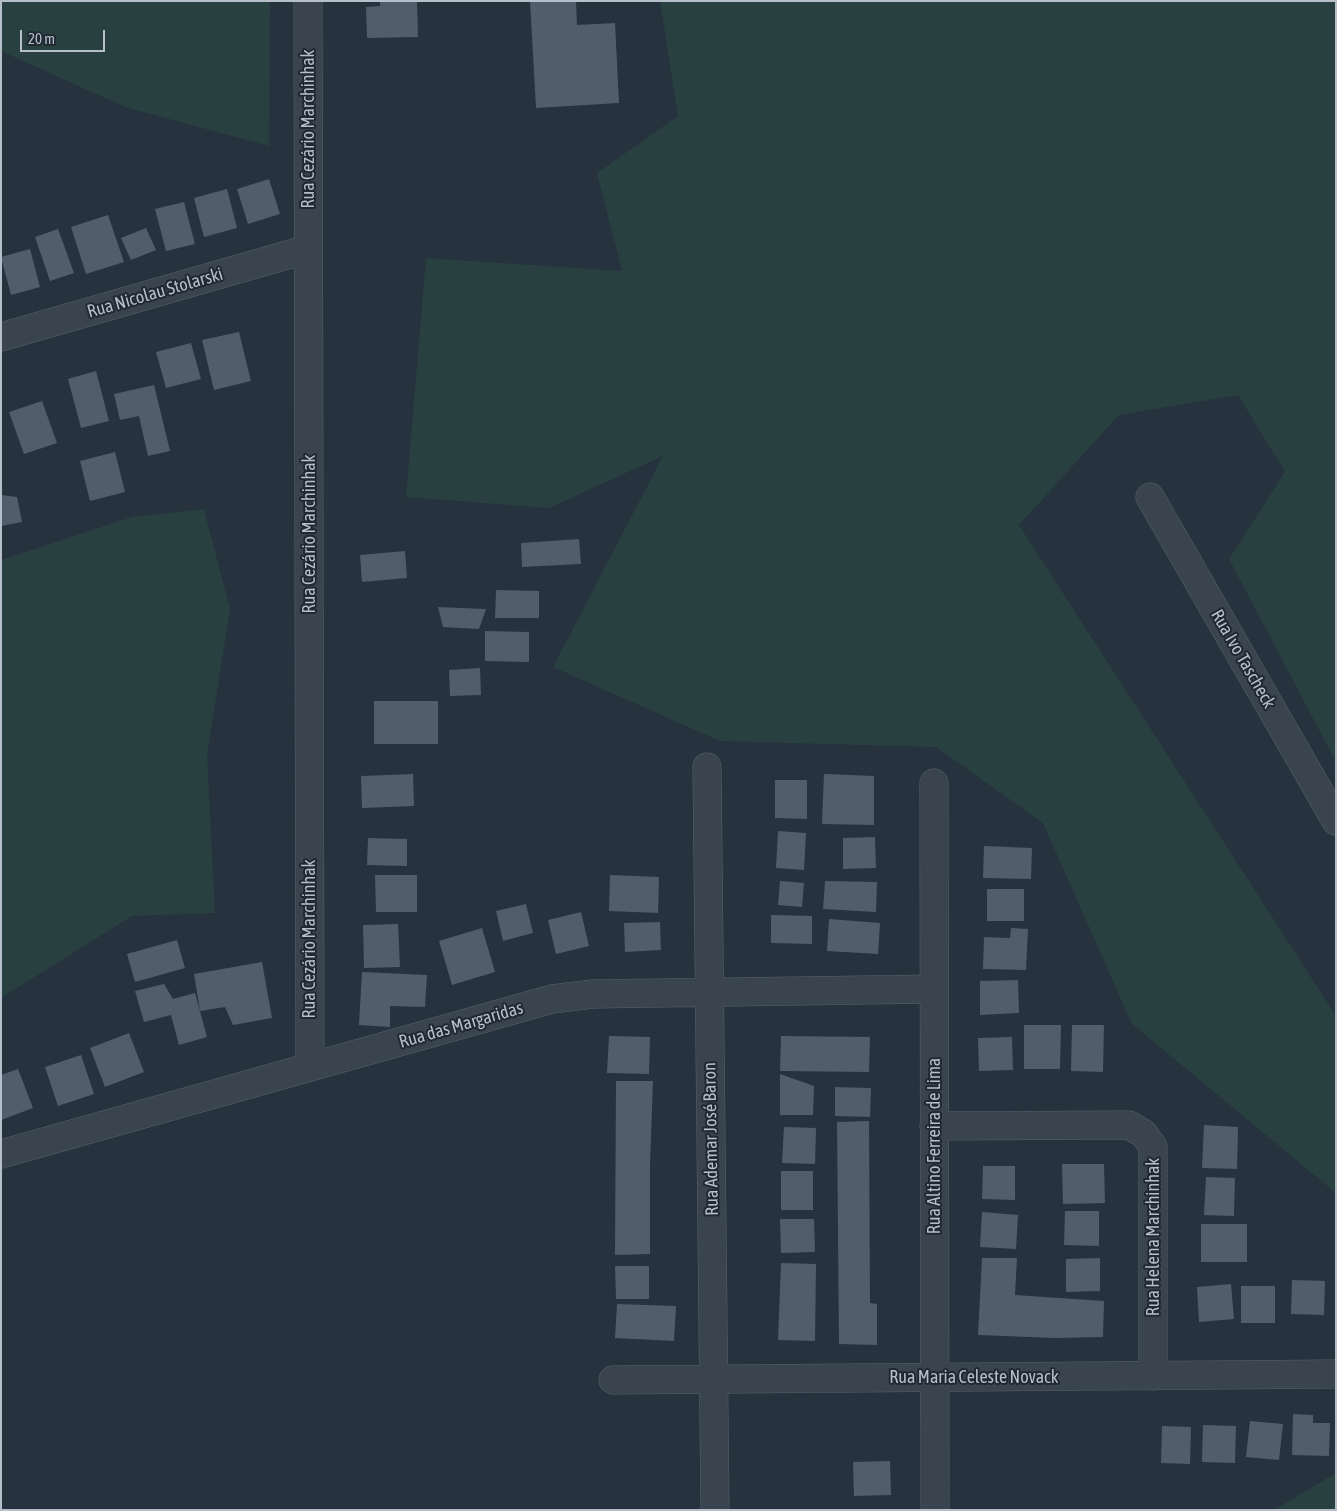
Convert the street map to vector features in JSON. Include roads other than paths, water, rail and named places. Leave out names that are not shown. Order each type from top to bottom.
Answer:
[{"type":"street","name":"Rua Cezário Marchinhak","points":[[308,1],[310,1067]]},
{"type":"street","name":"Rua Nicolau Stolarski","points":[[1,338],[308,249]]},
{"type":"street","name":"Rua Ivo Tascheck","points":[[1150,497],[1336,821]]},
{"type":"street","name":"Rua Ademar José Baron","points":[[707,767],[715,1510]]},
{"type":"street","name":"Rua Altino Ferreira de Lima","points":[[934,783],[935,1510]]},
{"type":"street","name":"Rua das Margaridas","points":[[1,1154],[552,999],[592,994],[934,989]]},
{"type":"street","name":"Rua Helena Marchinhak","points":[[934,1126],[1129,1125],[1144,1134],[1153,1147],[1153,1376]]},
{"type":"street","name":"Rua Maria Celeste Novack","points":[[613,1380],[1336,1374]]}]
